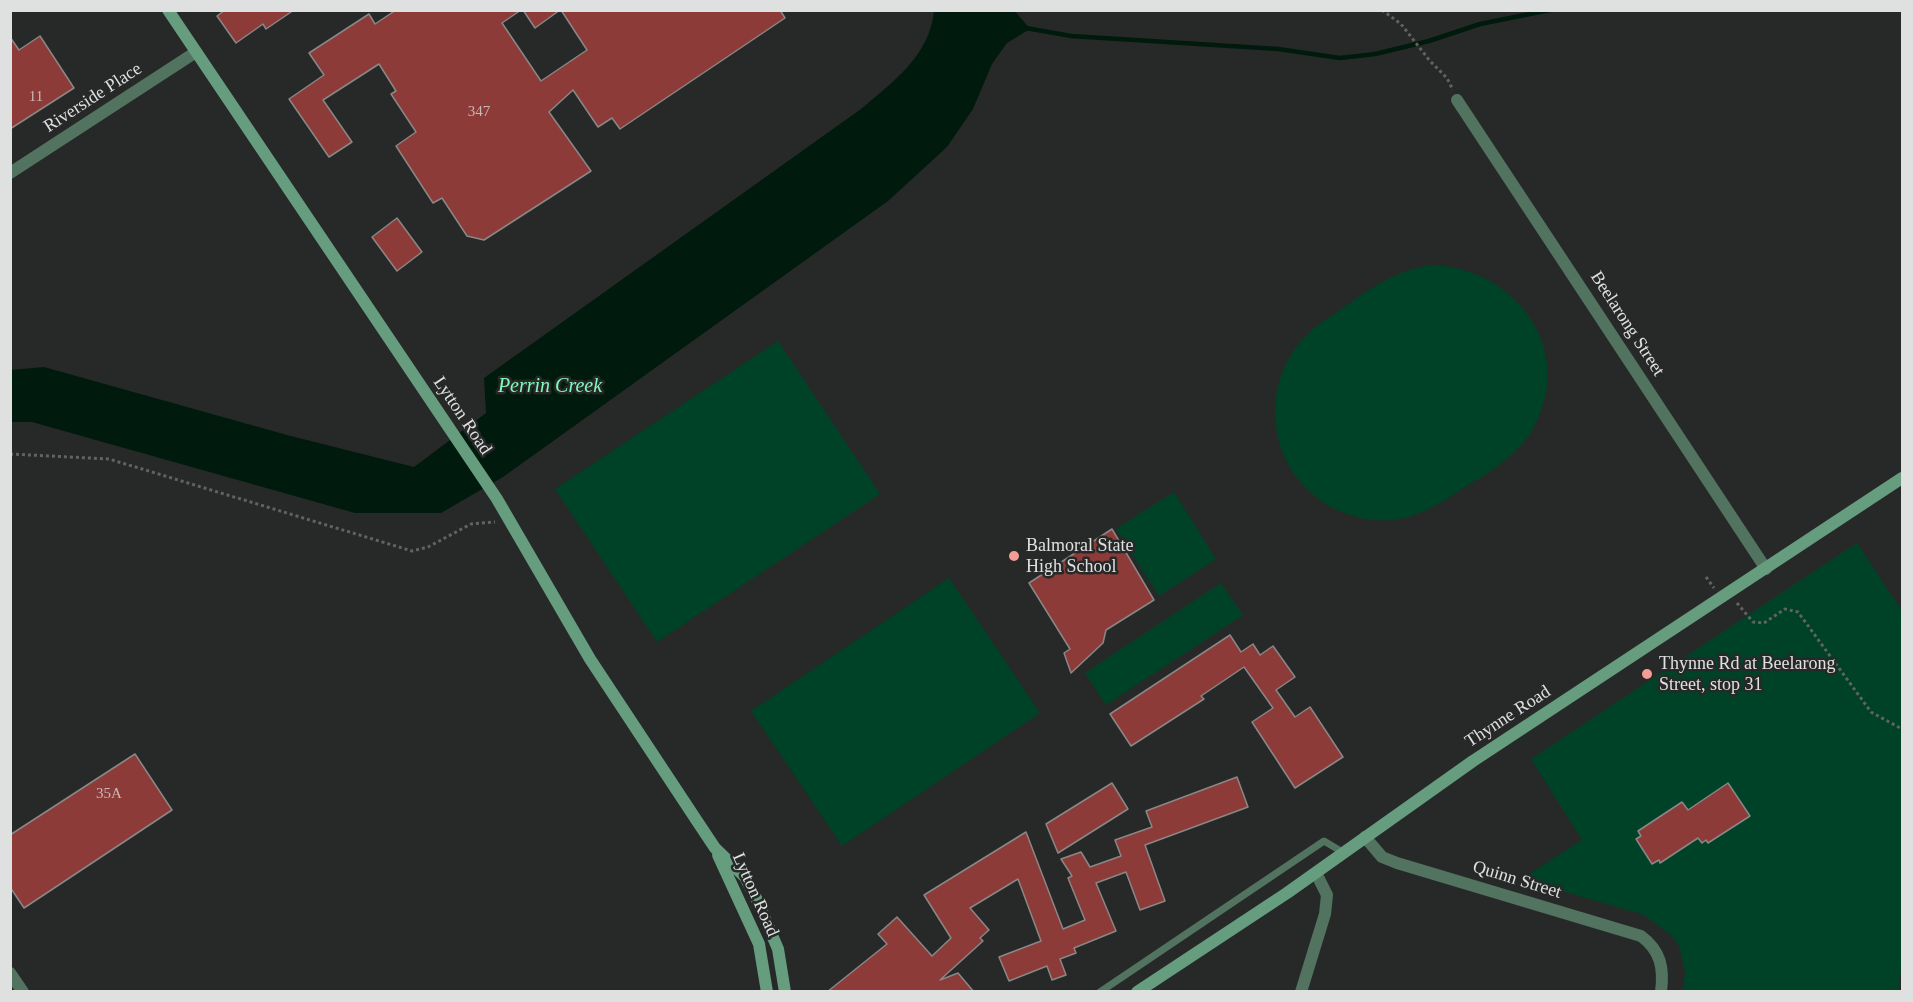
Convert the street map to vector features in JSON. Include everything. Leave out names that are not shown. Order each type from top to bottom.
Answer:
[{"type":"main road","name":"Lytton Road","points":[[168,10],[497,499],[590,659],[715,848],[755,933],[767,992]]},
{"type":"main road","name":"Thynne Road","points":[[1137,992],[1316,873],[1473,761],[1902,478]]},
{"type":"main road","name":"Lytton Road","points":[[715,848],[745,877],[768,921],[778,949],[785,992]]},
{"type":"street","name":"Riverside Place","points":[[10,173],[196,52]]},
{"type":"street","name":"Beelarong Street","points":[[1457,100],[1766,568]]},
{"type":"street","name":"Quinn Street","points":[[1365,837],[1382,857],[1397,863],[1641,936],[1659,955],[1663,975],[1662,992]]},
{"type":"street","points":[[1301,992],[1325,914],[1327,895],[1316,873]]},
{"type":"street","points":[[10,973],[23,992]]},
{"type":"lane","points":[[1100,992],[1324,841],[1344,853]]},
{"type":"path","points":[[1382,10],[1401,24],[1422,52],[1447,78],[1457,100]]},
{"type":"path","points":[[10,454],[109,459],[412,550],[428,547],[471,524],[490,525],[508,517]]},
{"type":"path","points":[[1744,615],[1753,622],[1764,623],[1785,609],[1798,612],[1871,712],[1902,729]]},
{"type":"green space","points":[[1432,265],[1462,270],[1489,280],[1512,297],[1530,318],[1542,342],[1547,369],[1545,397],[1534,427],[1511,456],[1445,500],[1419,513],[1391,520],[1361,518],[1345,513],[1319,499],[1303,485],[1286,460],[1276,429],[1275,412],[1276,396],[1285,365],[1308,333],[1367,291],[1387,279]]},
{"type":"green space","points":[[778,341],[880,494],[657,642],[555,489]]},
{"type":"green space","points":[[1174,492],[1216,559],[1159,596],[1116,529]]},
{"type":"green space","points":[[1857,543],[1902,611],[1902,964],[1898,991],[1683,991],[1685,972],[1679,946],[1672,936],[1644,915],[1521,879],[1582,840],[1531,759]]},
{"type":"green space","points":[[949,578],[1040,713],[842,846],[751,711]]},
{"type":"green space","points":[[1221,583],[1243,615],[1106,705],[1085,673]]},
{"type":"water","name":"Perrin Creek","points":[[934,11],[1015,11],[1030,29],[1007,43],[992,64],[973,109],[947,147],[888,201],[503,477],[441,513],[355,513],[32,422],[11,422],[11,370],[44,367],[287,435],[414,467],[486,413],[484,378],[861,109],[897,78],[918,54],[931,27]]},
{"type":"building","points":[[225,10],[294,10],[266,29],[263,24],[236,43],[217,16]]},
{"type":"building","points":[[396,10],[521,10],[502,23],[541,81],[587,50],[561,10],[780,10],[785,18],[620,129],[612,118],[598,127],[573,90],[549,112],[591,171],[484,240],[467,236],[442,198],[433,203],[396,146],[416,132],[391,94],[396,91],[379,64],[323,100],[352,142],[329,157],[289,99],[324,75],[309,53],[369,14],[375,24]]},
{"type":"building","points":[[523,10],[560,10],[535,28]]},
{"type":"building","points":[[40,36],[74,88],[10,129],[10,37],[19,50]]},
{"type":"building","points":[[397,218],[422,252],[397,271],[372,237]]},
{"type":"building","points":[[1112,529],[1154,600],[1106,630],[1103,643],[1071,673],[1064,653],[1070,649],[1029,583]]},
{"type":"building","points":[[1230,635],[1241,652],[1253,644],[1260,655],[1273,646],[1295,677],[1276,690],[1295,717],[1310,707],[1343,757],[1295,788],[1252,722],[1273,708],[1244,667],[1201,696],[1204,699],[1131,746],[1110,714]]},
{"type":"building","points":[[135,754],[172,810],[24,908],[10,887],[10,835]]},
{"type":"building","points":[[1237,777],[1248,807],[1145,845],[1165,901],[1140,910],[1126,872],[1096,883],[1116,931],[1074,948],[1076,953],[1060,959],[1066,975],[1052,980],[1047,966],[1009,981],[999,957],[1041,941],[1018,879],[970,908],[989,930],[980,938],[983,941],[940,980],[958,973],[974,992],[827,992],[887,944],[878,934],[897,917],[932,956],[951,938],[924,895],[1026,832],[1063,929],[1085,920],[1068,878],[1072,876],[1061,859],[1081,852],[1090,867],[1121,856],[1115,840],[1152,827],[1146,811]]},
{"type":"building","points":[[1112,783],[1128,809],[1058,853],[1046,824]]},
{"type":"building","points":[[1728,783],[1750,816],[1708,843],[1706,840],[1702,843],[1698,838],[1660,863],[1659,860],[1652,864],[1636,839],[1641,836],[1638,831],[1682,802],[1688,810]]},
{"type":"waterway","points":[[1026,28],[1071,36],[1278,49],[1340,58],[1375,54],[1429,41],[1480,24],[1550,10]]},
{"type":"place","name":"Balmoral State High School","points":[[1014,556]]},
{"type":"place","name":"Thynne Rd at Beelarong Street, stop 31","points":[[1647,674]]}]
